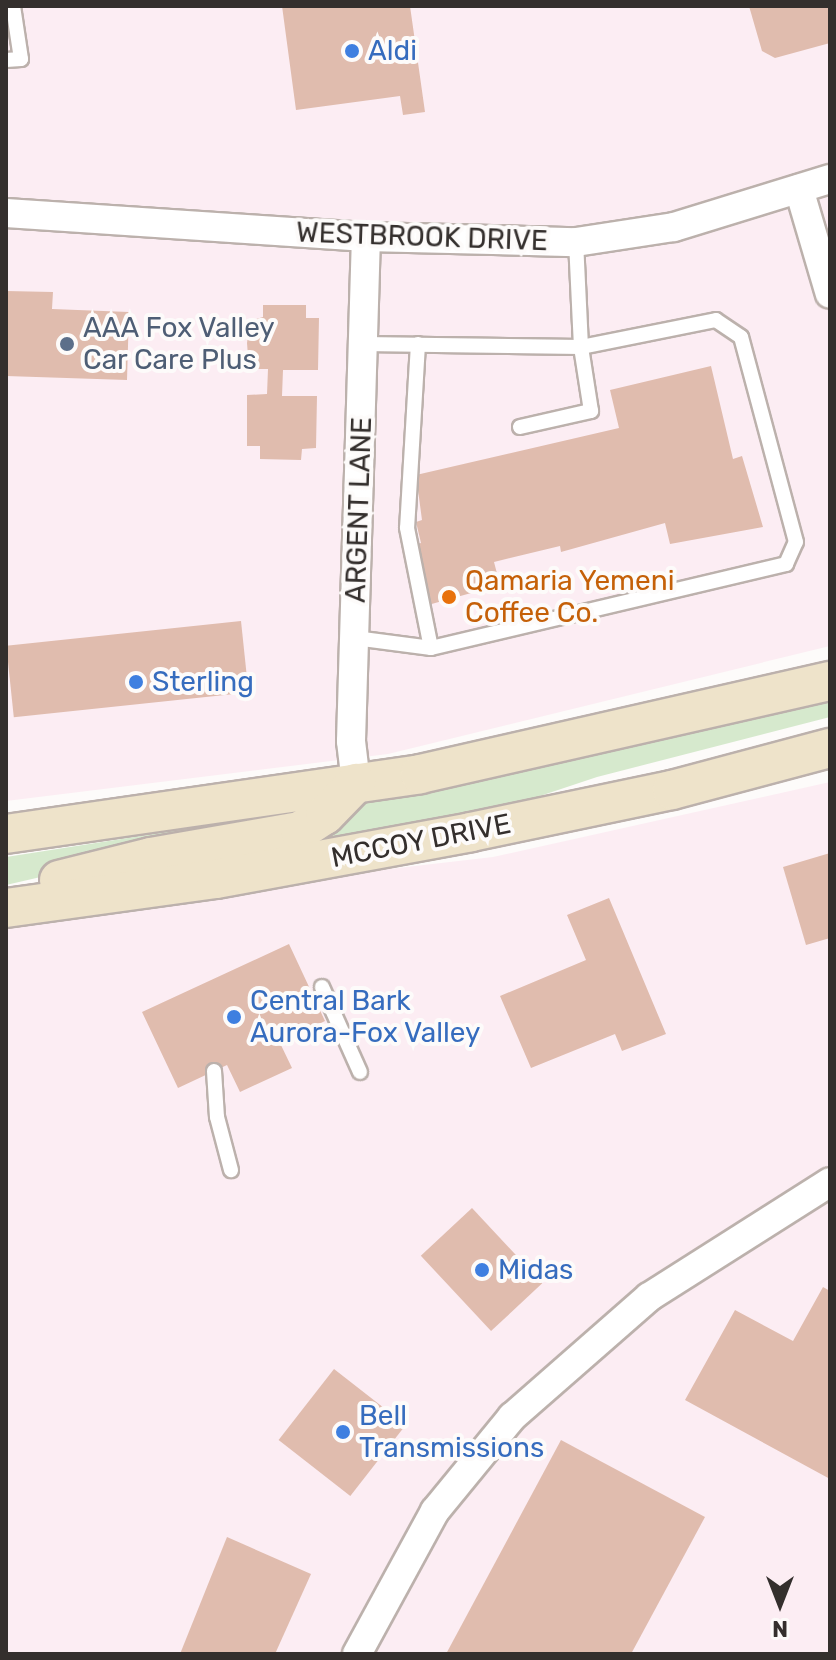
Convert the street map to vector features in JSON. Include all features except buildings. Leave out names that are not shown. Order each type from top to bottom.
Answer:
[{"type":"street","name":"WESTBROOK DRIVE","points":[[6,213],[366,237],[576,242],[674,227],[830,179]]},
{"type":"street","points":[[799,189],[830,294]]},
{"type":"street","name":"ARGENT LANE","points":[[356,783],[351,741],[366,237]]},
{"type":"street","points":[[6,834],[490,761],[830,681]]},
{"type":"street","name":"MCCOY DRIVE","points":[[6,908],[216,879],[457,835],[672,790],[830,748]]},
{"type":"street","points":[[6,893],[151,857],[300,831],[325,815],[356,783]]},
{"type":"street","points":[[357,1654],[435,1511],[512,1417],[649,1297],[830,1182]]},
{"type":"lane","points":[[6,60],[21,59],[13,6]]},
{"type":"lane","points":[[520,427],[591,411],[581,347],[576,242]]},
{"type":"lane","points":[[355,638],[431,648],[786,564],[796,542],[741,337],[716,320],[581,347],[363,344]]},
{"type":"lane","points":[[418,344],[407,528],[431,648]]},
{"type":"lane","points":[[322,987],[360,1072]]},
{"type":"lane","points":[[214,1071],[217,1117],[231,1170]]},
{"type":"shaded area","points":[[6,6],[830,6],[830,646],[388,754],[6,801]]},
{"type":"shaded area","points":[[830,782],[830,1654],[6,1654],[6,925],[294,880],[493,857]]},
{"type":"green space","points":[[830,697],[830,717],[597,777],[522,802],[279,854],[346,806],[467,784]]},
{"type":"green space","points":[[307,810],[110,861],[6,885],[6,857]]},
{"type":"place","name":"Aldi","points":[[352,51]]},
{"type":"place","name":"AAA Fox Valley Car Care Plus","points":[[67,344]]},
{"type":"place","name":"Qamaria Yemeni Coffee Co.","points":[[449,597]]},
{"type":"place","name":"Sterling","points":[[136,682]]},
{"type":"place","name":"Central Bark Aurora-Fox Valley","points":[[234,1017]]},
{"type":"place","name":"Midas","points":[[482,1270]]},
{"type":"place","name":"Bell Transmissions","points":[[343,1432]]}]
